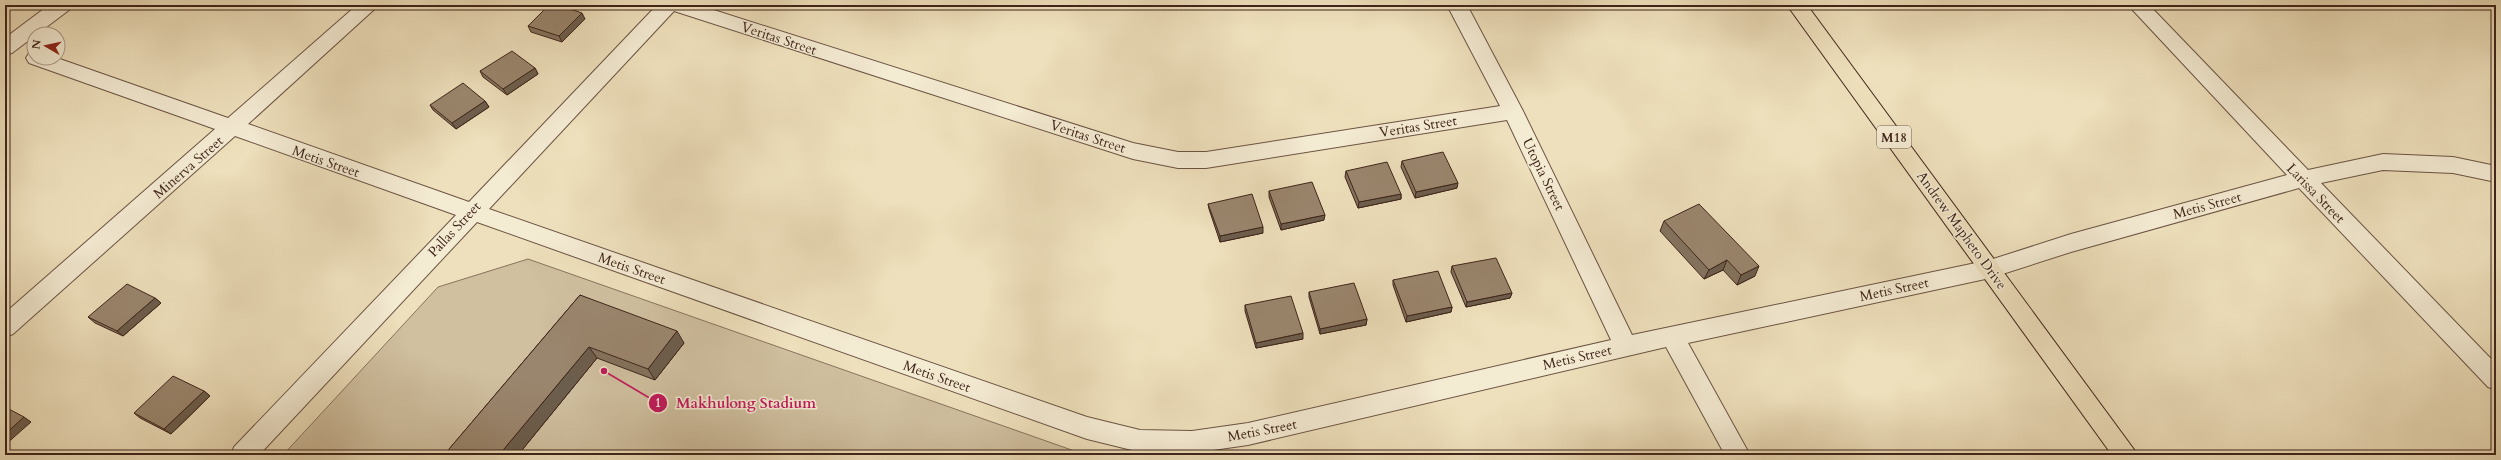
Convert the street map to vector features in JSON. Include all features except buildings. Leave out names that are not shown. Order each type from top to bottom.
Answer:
[{"type":"main road","name":"Andrew Mapheto Drive","points":[[1797,5],[2126,455]]},
{"type":"street","points":[[5,47],[62,5]]},
{"type":"street","name":"Minerva Street","points":[[5,327],[370,5]]},
{"type":"street","name":"Pallas Street","points":[[243,455],[668,5]]},
{"type":"street","name":"Veritas Street","points":[[676,5],[1133,151],[1178,160],[1206,160],[1513,111]]},
{"type":"street","name":"Utopia Street","points":[[1457,5],[1513,111],[1626,346]]},
{"type":"street","name":"Larissa Street","points":[[2138,5],[2302,179],[2496,380]]},
{"type":"street","name":"Metis Street","points":[[5,47],[26,55]]},
{"type":"street","name":"Metis Street","points":[[58,66],[1087,428],[1140,441],[1192,442],[1248,434],[1626,346],[1990,269],[2071,243],[2302,179],[2383,162],[2453,165],[2496,174]]},
{"type":"street","points":[[1672,336],[1738,455]]},
{"type":"shaded area","points":[[528,259],[1086,455],[283,455],[438,287]]},
{"type":"place","name":"Makhulong Stadium","points":[[604,371]]}]
